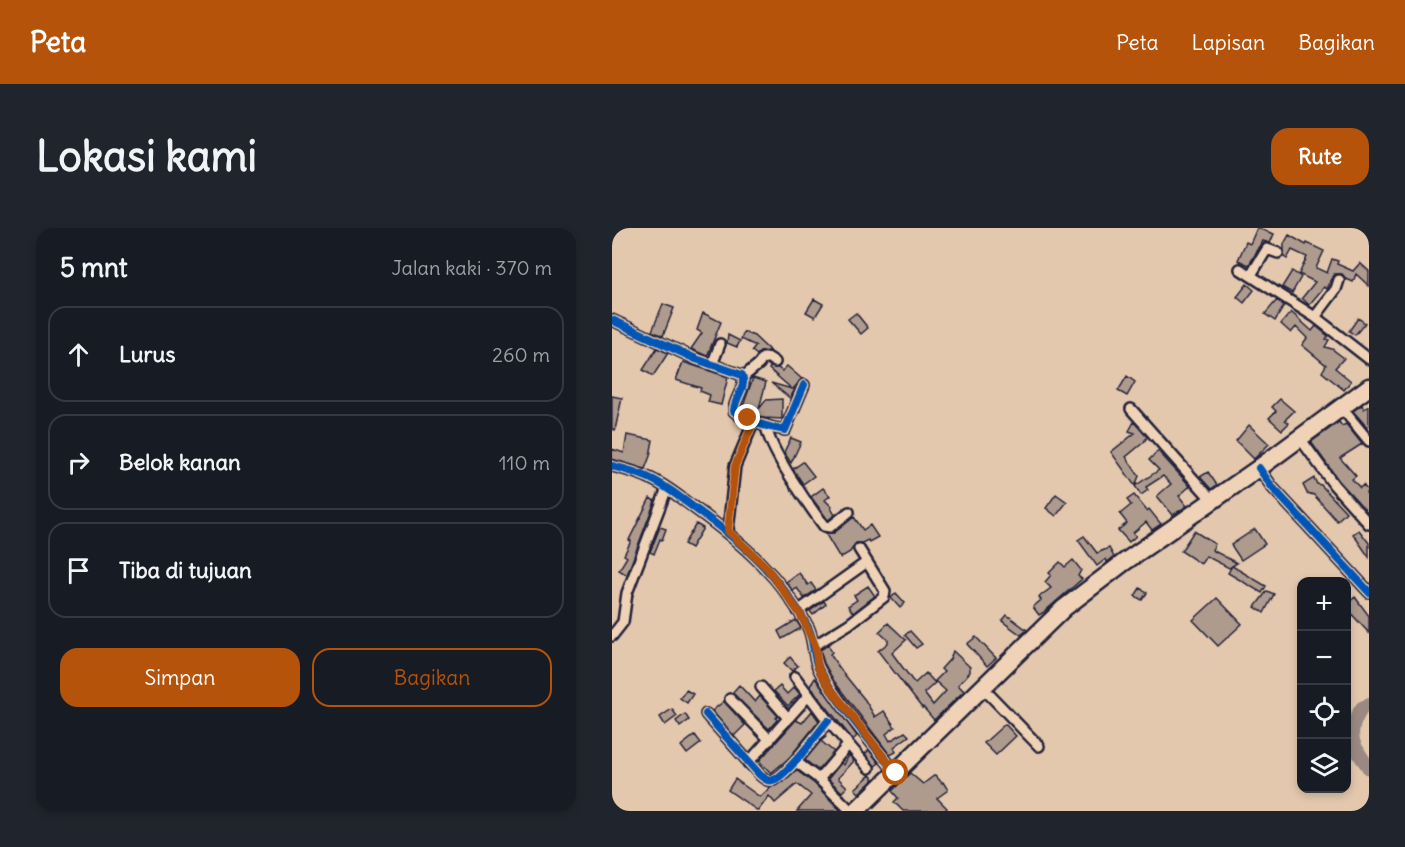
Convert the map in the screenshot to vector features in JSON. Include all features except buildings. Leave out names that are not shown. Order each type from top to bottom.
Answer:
[{"type":"highway","points":[[856,811],[1064,608],[1369,387]]},
{"type":"street","points":[[1251,275],[1267,249],[1278,253]]},
{"type":"street","points":[[1240,268],[1315,317],[1369,359]]},
{"type":"street","points":[[1315,317],[1336,289],[1339,280]]},
{"type":"street","points":[[612,320],[657,342],[743,377]]},
{"type":"street","points":[[712,365],[720,344]]},
{"type":"street","points":[[743,377],[763,358],[769,358],[775,362]]},
{"type":"street","points":[[743,377],[743,386],[735,402],[734,411],[754,421],[783,430],[786,429],[804,385]]},
{"type":"street","points":[[1341,407],[1369,441]]},
{"type":"street","points":[[1131,409],[1212,500]]},
{"type":"street","points":[[728,531],[735,466],[754,421]]},
{"type":"street","points":[[766,425],[784,465],[824,526],[830,526],[849,512]]},
{"type":"street","points":[[1299,437],[1334,485],[1369,524]]},
{"type":"street","points":[[612,466],[646,477],[667,488],[728,531],[767,568],[809,630],[815,645],[818,668],[830,688],[896,773]]},
{"type":"street","points":[[1258,468],[1272,487],[1369,592]]},
{"type":"street","points":[[612,636],[623,622],[627,593],[667,488]]},
{"type":"street","points":[[815,645],[849,624],[884,597],[885,591],[859,549]]},
{"type":"street","points":[[798,611],[867,562]]},
{"type":"street","points":[[795,677],[828,721],[869,768]]},
{"type":"street","points":[[761,687],[788,718]]},
{"type":"street","points":[[982,687],[1040,746]]},
{"type":"street","points":[[748,763],[809,695]]},
{"type":"street","points":[[730,699],[770,740]]},
{"type":"street","points":[[706,714],[748,763],[764,779],[771,780],[774,780],[795,761],[828,721]]},
{"type":"street","points":[[819,779],[848,744]]},
{"type":"street","points":[[795,761],[819,779],[851,811]]},
{"type":"waterway","points":[[1369,705],[1362,708],[1356,717],[1352,733],[1355,746],[1369,768]]},
{"type":"cycle path","points":[[612,320],[696,359],[742,375],[742,389],[734,411],[758,424],[785,430],[804,385]]},
{"type":"cycle path","points":[[612,466],[643,475],[671,490],[727,532],[772,575],[808,627],[817,666],[828,684],[896,773]]},
{"type":"cycle path","points":[[1259,468],[1272,487],[1369,592]]},
{"type":"cycle path","points":[[706,714],[760,775],[769,780],[779,777],[786,771],[828,721]]},
{"type":"route","points":[[748,418],[754,421],[735,466],[728,531],[767,568],[801,615],[815,645],[818,668],[830,688],[896,773]]}]
